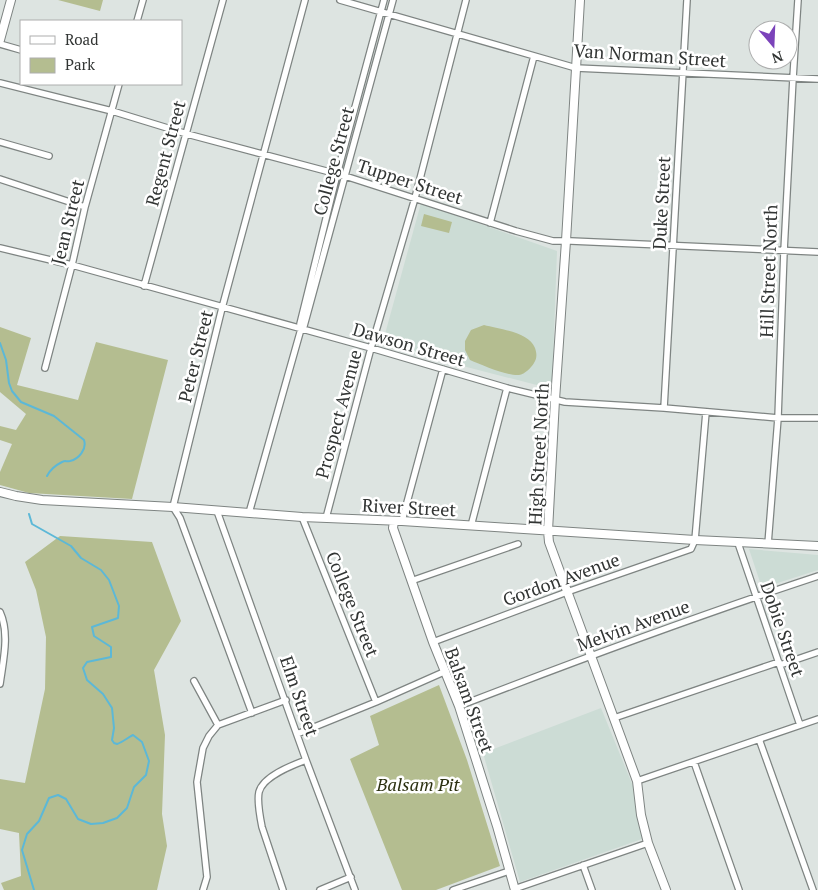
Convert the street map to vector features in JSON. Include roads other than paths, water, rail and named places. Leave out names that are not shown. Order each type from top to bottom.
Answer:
[{"type":"main road","name":"High Street North","points":[[580,0],[548,532],[549,542],[637,781],[641,815],[648,843],[666,890]]},
{"type":"main road","points":[[0,4],[10,3],[0,42]]},
{"type":"main road","name":"River Street","points":[[0,492],[42,500],[173,507],[302,517],[398,521],[548,532],[818,546]]},
{"type":"main road","name":"Balsam Street","points":[[398,521],[394,528],[433,642],[459,706],[494,817],[514,889]]},
{"type":"street","points":[[137,20],[143,0]]},
{"type":"street","name":"Regent Street","points":[[144,286],[223,0]]},
{"type":"street","name":"Peter Street","points":[[173,507],[222,308],[305,0]]},
{"type":"street","name":"Van Norman Street","points":[[340,0],[576,68],[818,79]]},
{"type":"street","name":"College Street","points":[[301,329],[300,324],[337,174],[384,0]]},
{"type":"street","name":"College Street","points":[[249,513],[301,329],[304,326],[393,0]]},
{"type":"street","name":"Prospect Avenue","points":[[326,518],[371,348],[415,198],[466,0]]},
{"type":"street","name":"Duke Street","points":[[664,408],[687,0]]},
{"type":"street","name":"Hill Street North","points":[[768,544],[778,418],[784,251],[798,0]]},
{"type":"street","points":[[0,42],[20,50]]},
{"type":"street","points":[[490,223],[534,56]]},
{"type":"street","name":"Tupper Street","points":[[0,83],[112,111],[187,134],[345,176],[490,223],[553,241],[818,252]]},
{"type":"street","name":"Jean Street","points":[[45,368],[85,207],[119,85]]},
{"type":"street","points":[[351,124],[358,126]]},
{"type":"street","points":[[0,142],[49,156]]},
{"type":"street","points":[[0,180],[85,207]]},
{"type":"street","name":"Dawson Street","points":[[0,248],[72,265],[555,400],[778,418],[818,418]]},
{"type":"street","points":[[398,521],[443,370]]},
{"type":"street","points":[[471,526],[507,388]]},
{"type":"street","points":[[695,540],[706,412]]},
{"type":"street","points":[[173,507],[180,518],[252,713]]},
{"type":"street","name":"Elm Street","points":[[217,511],[306,760],[356,890]]},
{"type":"street","name":"College Street","points":[[302,517],[376,702]]},
{"type":"street","name":"Gordon Avenue","points":[[433,642],[567,592],[691,549],[695,540]]},
{"type":"street","name":"Dobie Street","points":[[738,543],[800,725]]},
{"type":"street","points":[[412,581],[518,544]]},
{"type":"street","name":"Melvin Avenue","points":[[459,706],[591,655],[818,576]]},
{"type":"street","points":[[0,612],[5,627],[5,646],[0,684]]},
{"type":"street","points":[[614,718],[818,652]]},
{"type":"street","points":[[297,734],[446,671]]},
{"type":"street","points":[[194,681],[218,725]]},
{"type":"street","points":[[203,890],[207,877],[197,782],[203,748],[209,736],[218,725],[286,700]]},
{"type":"street","points":[[637,781],[818,719]]},
{"type":"street","points":[[759,740],[813,890]]},
{"type":"street","points":[[283,890],[259,816],[259,793],[261,788],[271,778],[282,770],[306,760]]},
{"type":"street","points":[[694,762],[740,890]]},
{"type":"street","points":[[514,889],[648,843]]},
{"type":"street","points":[[583,865],[592,890]]},
{"type":"street","points":[[452,890],[509,871]]},
{"type":"street","points":[[320,890],[351,877]]},
{"type":"waterway","points":[[0,343],[6,360],[9,383],[12,391],[21,402],[54,416],[84,440],[84,447],[79,456],[73,460],[60,463],[47,476]]},
{"type":"waterway","points":[[29,514],[32,524],[71,546],[81,558],[101,570],[109,580],[119,606],[118,618],[92,627],[94,636],[111,647],[111,657],[87,662],[83,668],[87,680],[103,694],[112,708],[114,728],[112,740],[114,743],[117,744],[133,735],[142,742],[149,761],[146,775],[134,787],[127,808],[117,818],[103,823],[91,824],[78,819],[66,799],[58,795],[49,798],[39,821],[27,834],[22,850],[34,890]]},
{"type":"park label","name":"Balsam Pit","points":[[418,784]]}]
